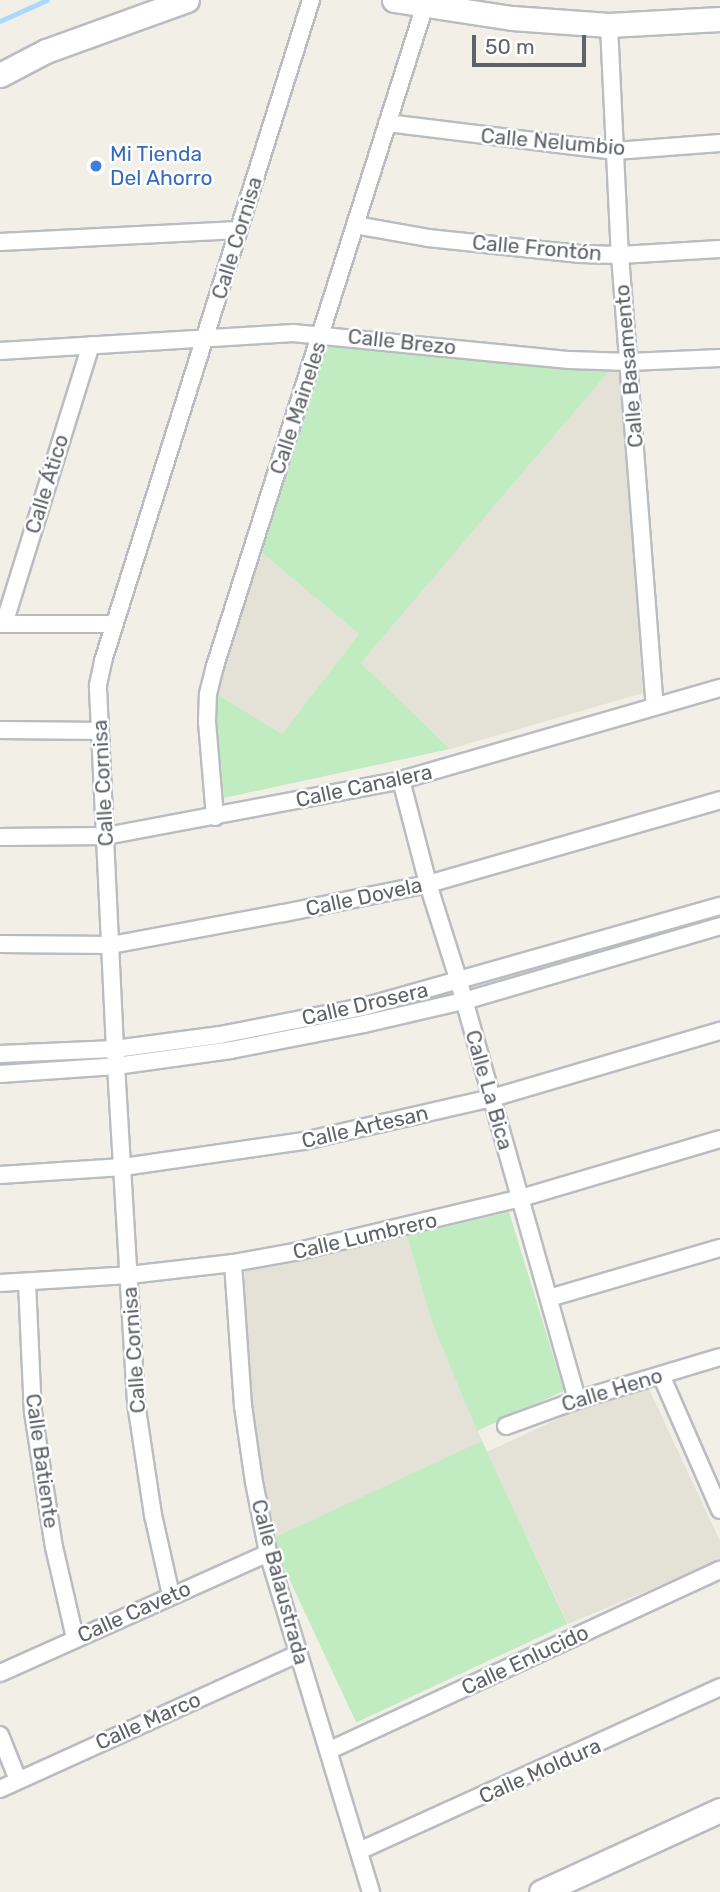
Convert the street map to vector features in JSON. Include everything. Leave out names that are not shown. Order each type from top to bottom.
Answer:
[{"type":"main road","points":[[0,75],[46,51],[187,0]]},
{"type":"main road","points":[[394,0],[512,18],[609,25],[720,19]]},
{"type":"main road","points":[[541,1892],[720,1810]]},
{"type":"street","name":"Calle Cornisa","points":[[171,1595],[153,1515],[136,1402],[98,685],[114,624],[207,339],[311,0]]},
{"type":"street","name":"Calle Maineles","points":[[215,817],[208,694],[425,5]]},
{"type":"street","name":"Calle Basamento","points":[[609,25],[620,255],[654,706]]},
{"type":"street","name":"Calle Nelumbio","points":[[387,123],[615,151],[720,143]]},
{"type":"street","name":"Calle Frontón","points":[[355,225],[442,239],[580,254],[620,255],[720,249]]},
{"type":"street","points":[[0,242],[239,230]]},
{"type":"street","name":"Calle Brezo","points":[[0,351],[322,334],[570,360],[629,362],[720,358]]},
{"type":"street","name":"Calle Ático","points":[[2,624],[91,345]]},
{"type":"street","points":[[2,624],[114,624]]},
{"type":"street","name":"Calle Canalera","points":[[0,837],[106,836],[401,780],[720,688]]},
{"type":"street","points":[[0,730],[99,731]]},
{"type":"street","name":"Calle La Bica","points":[[401,780],[428,884],[460,982],[577,1400]]},
{"type":"street","name":"Calle Dovela","points":[[0,944],[111,945],[428,884],[720,800]]},
{"type":"street","name":"Calle Drosera","points":[[0,1054],[116,1058],[363,1007],[460,982],[720,906]]},
{"type":"street","name":"Calle Drosera","points":[[0,1074],[116,1058],[231,1050],[464,1001],[720,926]]},
{"type":"street","name":"Calle Artesan","points":[[0,1175],[122,1167],[304,1142],[492,1098],[720,1031]]},
{"type":"street","name":"Calle Lumbrero","points":[[0,1283],[129,1275],[233,1263],[382,1233],[521,1198],[720,1139]]},
{"type":"street","points":[[549,1298],[720,1248]]},
{"type":"street","name":"Calle Balaustrada","points":[[233,1263],[243,1406],[268,1553],[371,1892]]},
{"type":"street","name":"Calle Batiente","points":[[27,1282],[33,1412],[54,1547],[75,1638]]},
{"type":"street","name":"Calle Heno","points":[[506,1426],[577,1400],[720,1357]]},
{"type":"street","points":[[661,1375],[720,1510]]},
{"type":"street","name":"Calle Caveto","points":[[0,1673],[268,1553]]},
{"type":"street","name":"Calle Enlucido","points":[[330,1750],[720,1570]]},
{"type":"street","name":"Calle Marco","points":[[0,1789],[297,1654]]},
{"type":"street","name":"Calle Moldura","points":[[359,1851],[720,1687]]},
{"type":"street","points":[[0,1735],[18,1780]]},
{"type":"shaded area","points":[[610,370],[620,372],[643,693],[450,749],[361,663]]},
{"type":"shaded area","points":[[262,553],[359,634],[282,734],[214,692]]},
{"type":"shaded area","points":[[407,1236],[432,1322],[482,1441],[274,1547],[258,1489],[245,1359],[245,1267]]},
{"type":"shaded area","points":[[648,1387],[720,1541],[720,1560],[568,1624],[487,1452],[570,1413]]},
{"type":"green space","points":[[328,343],[610,370],[361,663],[450,749],[224,798],[214,692],[282,734],[359,634],[262,553]]},
{"type":"green space","points":[[509,1212],[564,1391],[477,1431],[432,1322],[407,1236]]},
{"type":"green space","points":[[482,1441],[567,1624],[356,1723],[271,1539]]},
{"type":"waterway","points":[[0,21],[47,0]]},
{"type":"place","name":"Mi Tienda Del Ahorro","points":[[96,166]]}]
